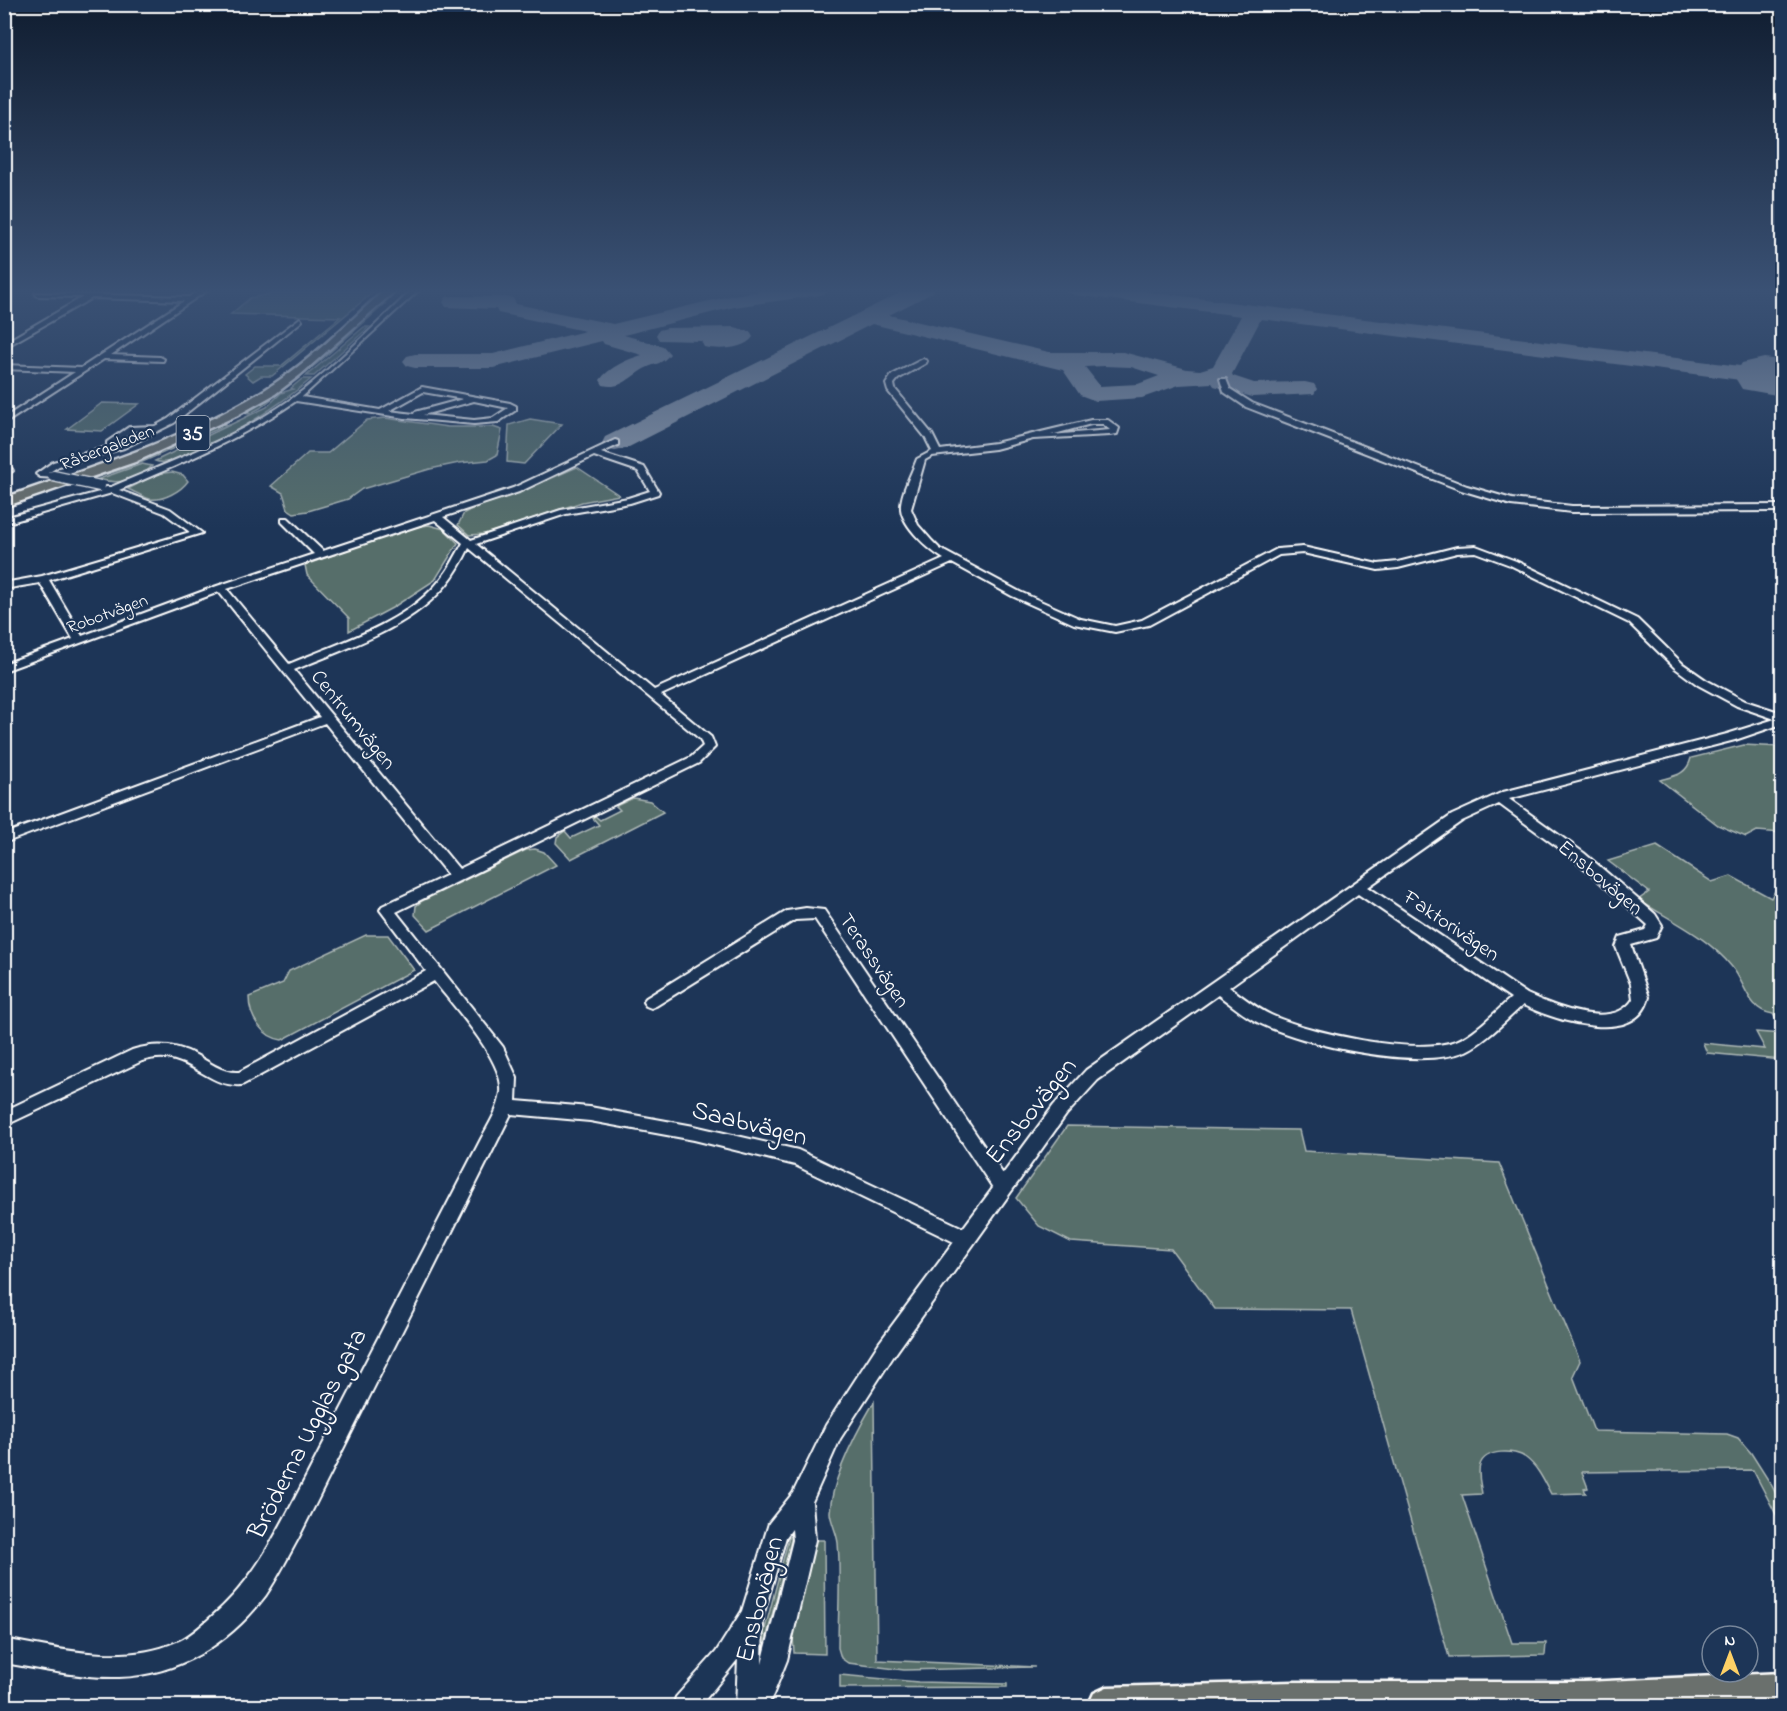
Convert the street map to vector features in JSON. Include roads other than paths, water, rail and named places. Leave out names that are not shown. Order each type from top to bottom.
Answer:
[{"type":"main road","name":"Råbergaleden","points":[[4,497],[149,445],[241,400],[289,369]]},
{"type":"main road","name":"Råbergaleden","points":[[4,503],[140,455],[232,413],[271,391],[301,369]]},
{"type":"main road","points":[[1107,1707],[1293,1701],[1584,1701],[1782,1692]]},
{"type":"main road","points":[[1543,1707],[1584,1701]]},
{"type":"street","points":[[53,369],[84,370]]},
{"type":"street","points":[[4,586],[43,579],[197,533],[167,511],[112,490],[40,474],[56,465],[113,449],[158,428],[192,407],[239,369]]},
{"type":"street","points":[[4,521],[89,499],[224,440],[296,399],[329,369]]},
{"type":"street","points":[[909,369],[895,377],[890,384],[891,389],[929,436],[937,452]]},
{"type":"street","points":[[4,422],[84,370]]},
{"type":"street","points":[[1223,381],[1227,390],[1249,405],[1464,488],[1511,502],[1572,509],[1782,508]]},
{"type":"street","points":[[296,399],[405,416],[465,422],[500,418],[513,406],[422,389],[381,412]]},
{"type":"street","points":[[416,415],[473,399]]},
{"type":"street","points":[[405,416],[482,413],[499,403]]},
{"type":"street","points":[[1036,438],[1110,434],[1115,428],[1105,422],[1091,422],[1036,438],[976,449],[937,452],[921,459],[912,491],[906,500],[905,511],[930,545],[1016,594],[1078,622],[1115,629],[1145,623],[1277,552],[1303,550],[1377,567],[1389,567],[1446,553],[1476,549],[1513,563],[1633,621],[1648,633],[1681,668],[1698,680],[1749,706],[1782,718]]},
{"type":"street","name":"Robotvägen","points":[[4,668],[37,658],[79,640],[221,588],[516,490],[615,444]]},
{"type":"street","points":[[287,669],[368,633],[424,601],[444,582],[467,543],[564,512],[630,500],[655,492],[641,469],[595,454]]},
{"type":"street","points":[[436,516],[705,737],[709,747],[704,754],[457,876]]},
{"type":"street","points":[[285,520],[320,554]]},
{"type":"street","points":[[652,694],[952,559]]},
{"type":"street","points":[[43,579],[79,640]]},
{"type":"street","name":"Centrumvägen","points":[[221,588],[457,876]]},
{"type":"street","points":[[4,839],[328,718]]},
{"type":"street","name":"Ensbovägen","points":[[748,1707],[752,1616],[777,1531],[801,1501],[833,1432],[886,1350],[1065,1104],[1092,1075],[1457,818],[1499,798],[1731,737],[1782,718]]},
{"type":"street","name":"Ensbovägen","points":[[1499,798],[1579,856],[1650,918],[1655,925],[1652,934],[1625,941],[1623,947],[1642,996],[1639,1005],[1620,1018]]},
{"type":"street","name":"Bröderna Ugglas gata","points":[[4,1651],[108,1666],[138,1664],[185,1651],[235,1610],[258,1586],[282,1544],[506,1107],[511,1078],[497,1052],[387,910],[457,876]]},
{"type":"street","name":"Faktorivägen","points":[[1359,888],[1522,998],[1559,1014],[1605,1020],[1620,1018]]},
{"type":"street","name":"Terassvägen","points":[[651,1002],[792,915],[819,914],[988,1164],[1003,1190]]},
{"type":"street","points":[[4,1119],[138,1055],[155,1051],[183,1056],[220,1078],[242,1078],[436,974]]},
{"type":"street","points":[[1218,987],[1265,1018],[1314,1035],[1342,1041],[1425,1051],[1462,1045],[1522,998]]},
{"type":"street","name":"Saabvägen","points":[[506,1107],[590,1114],[694,1133],[798,1158],[967,1239]]},
{"type":"street","name":"Ensbovägen","points":[[753,1707],[765,1687],[775,1660],[802,1551],[804,1540],[801,1501]]},
{"type":"street","name":"Ensbovägen","points":[[685,1707],[724,1660],[752,1616]]}]
